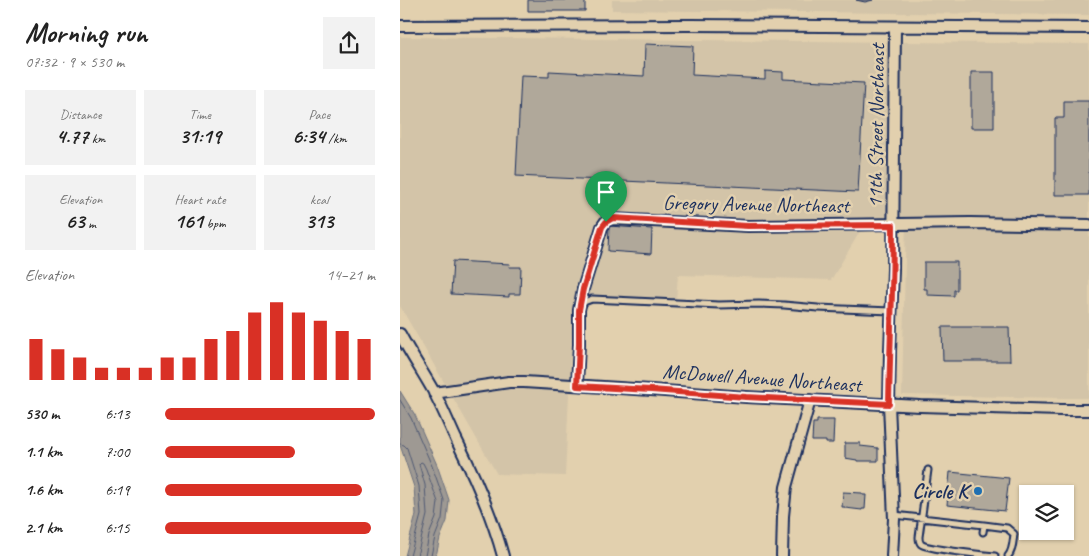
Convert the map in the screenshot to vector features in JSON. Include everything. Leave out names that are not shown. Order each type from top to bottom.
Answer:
[{"type":"street","points":[[400,26],[680,25],[1089,28]]},
{"type":"street","name":"11th Street Northeast","points":[[892,556],[894,515],[889,404],[893,269],[895,26]]},
{"type":"street","name":"Gregory Avenue Northeast","points":[[577,386],[579,310],[583,289],[602,227],[613,218],[748,226],[1089,225]]},
{"type":"street","points":[[400,334],[434,393],[468,463],[487,505],[503,556]]},
{"type":"street","name":"McDowell Avenue Northeast","points":[[434,393],[509,382],[889,404],[1089,410]]},
{"type":"street","points":[[782,556],[786,487],[810,400]]},
{"type":"lane","points":[[579,310],[584,302],[592,299],[719,305],[784,305],[891,311]]},
{"type":"lane","points":[[928,470],[919,541],[922,545],[936,548],[952,548],[982,555],[996,554]]},
{"type":"lane","points":[[894,515],[956,522],[984,528],[1007,528],[1014,534],[1012,548],[1008,556]]},
{"type":"lane","points":[[940,527],[942,521]]},
{"type":"lane","points":[[955,529],[956,522]]},
{"type":"lane","points":[[968,530],[969,524]]},
{"type":"lane","points":[[998,534],[999,527]]},
{"type":"lane","points":[[936,548],[938,541]]},
{"type":"lane","points":[[965,552],[966,545]]},
{"type":"lane","points":[[982,548],[982,555]]},
{"type":"shaded area","points":[[612,0],[1089,0],[1089,15],[612,10]]},
{"type":"shaded area","points":[[400,37],[1089,44],[1089,398],[902,395],[906,217],[868,218],[831,280],[678,275],[676,300],[588,297],[576,302],[573,313],[565,476],[497,474],[400,306]]},
{"type":"water","points":[[400,391],[415,415],[437,465],[449,500],[447,521],[440,538],[436,556],[405,556],[416,515],[414,487],[400,445]]},
{"type":"building","points":[[528,0],[585,0],[585,11],[528,11]]},
{"type":"building","points":[[856,0],[873,0],[865,2]]},
{"type":"building","points":[[645,44],[693,46],[692,75],[765,79],[765,71],[783,72],[783,79],[864,83],[858,192],[516,176],[521,76],[549,77],[549,71],[644,76]]},
{"type":"building","points":[[971,72],[994,72],[994,128],[971,128]]},
{"type":"building","points":[[1064,101],[1089,101],[1089,195],[1055,195],[1055,118],[1064,118]]},
{"type":"building","points":[[609,226],[652,229],[651,254],[608,251]]},
{"type":"building","points":[[453,261],[510,264],[509,267],[521,267],[520,294],[509,294],[509,297],[451,294]]},
{"type":"building","points":[[924,262],[957,262],[957,290],[954,290],[954,296],[927,295],[927,289],[924,289]]},
{"type":"building","points":[[942,327],[1009,327],[1010,361],[943,361]]},
{"type":"building","points":[[817,420],[834,420],[833,443],[812,441],[813,423],[817,423]]},
{"type":"building","points":[[845,443],[860,443],[860,446],[878,448],[878,461],[857,461],[845,458]]},
{"type":"building","name":"Circle K","points":[[950,472],[1009,478],[1005,511],[947,505]]},
{"type":"building","points":[[843,492],[866,495],[865,509],[842,507]]},
{"type":"place","name":"Circle K","points":[[978,491]]},
{"type":"route","points":[[613,218],[748,226],[893,225],[889,404],[577,386],[579,310],[583,289],[602,227],[606,222],[613,218]]}]
